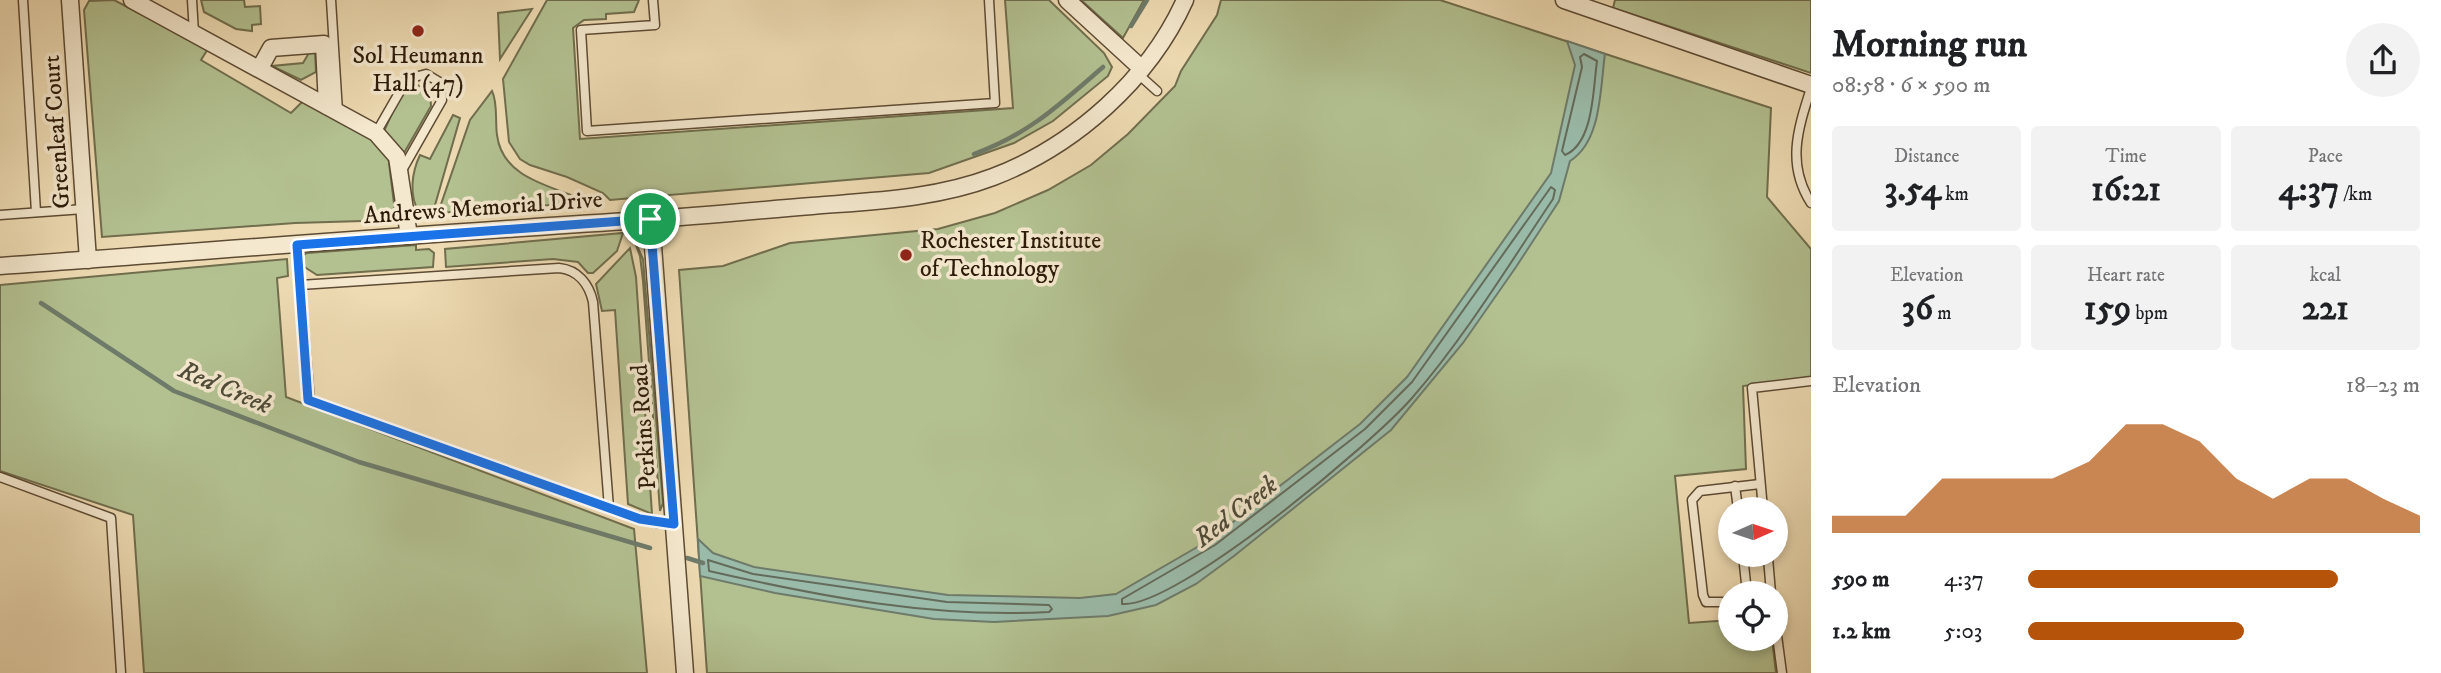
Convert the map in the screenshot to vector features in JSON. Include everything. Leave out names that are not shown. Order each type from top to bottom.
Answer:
[{"type":"street","name":"Greenleaf Court","points":[[70,0],[88,260]]},
{"type":"street","points":[[131,0],[149,5],[194,33],[376,133],[390,146],[401,172],[409,236]]},
{"type":"street","points":[[1067,0],[1139,70]]},
{"type":"street","name":"Andrews Memorial Drive","points":[[0,267],[899,199],[965,187],[1016,167],[1065,139],[1102,110],[1139,70],[1164,37],[1185,0]]},
{"type":"street","points":[[1564,0],[1811,86]]},
{"type":"street","points":[[260,68],[271,48],[324,44],[332,109]]},
{"type":"street","name":"Perkins Road","points":[[650,219],[685,673]]},
{"type":"lane","points":[[23,0],[36,212]]},
{"type":"lane","points":[[192,0],[194,33]]},
{"type":"lane","points":[[331,0],[332,109]]},
{"type":"lane","points":[[653,0],[655,25],[581,30],[587,131],[995,103],[989,0]]},
{"type":"lane","points":[[1139,70],[1157,91]]},
{"type":"lane","points":[[376,133],[407,79],[420,74],[441,83],[442,100],[401,172]]},
{"type":"lane","points":[[1811,86],[1796,135],[1795,154],[1797,172],[1811,203]]},
{"type":"lane","points":[[0,215],[85,209]]},
{"type":"lane","points":[[297,245],[310,402],[640,519],[674,524]]},
{"type":"lane","points":[[300,285],[559,268],[572,271],[589,287],[593,302],[609,508]]},
{"type":"lane","points":[[1762,497],[1752,388],[1811,381]]},
{"type":"lane","points":[[0,477],[111,518],[121,673]]},
{"type":"lane","points":[[1718,603],[1706,602],[1703,595],[1692,500],[1700,491],[1760,484]]},
{"type":"lane","points":[[1735,486],[1736,497]]},
{"type":"lane","points":[[1779,651],[1782,673]]},
{"type":"green space","points":[[114,0],[208,49],[201,60],[291,113],[303,101],[374,141],[388,155],[396,220],[295,223],[102,237],[84,10],[89,1]]},
{"type":"green space","points":[[201,0],[244,0],[245,7],[260,6],[261,24],[252,25],[252,31],[236,29],[204,12]]},
{"type":"green space","points":[[547,0],[639,0],[634,12],[606,14],[606,19],[584,20],[573,28],[580,139],[1013,108],[1005,0],[1049,0],[1104,53],[1112,67],[1108,76],[1053,121],[1014,143],[929,173],[610,200],[603,193],[567,177],[530,165],[520,159],[509,142],[503,79]]},
{"type":"green space","points":[[1081,0],[1144,0],[1123,38]]},
{"type":"green space","points":[[1221,0],[1440,0],[1771,108],[1767,197],[1811,249],[1811,377],[1743,386],[1746,469],[1675,476],[1689,623],[1718,621],[1718,651],[1773,651],[1776,673],[707,673],[679,270],[723,266],[790,243],[938,229],[995,213],[1048,190],[1091,165],[1128,134],[1175,86],[1181,71],[1217,15]]},
{"type":"green space","points":[[1615,0],[1811,0],[1811,73],[1613,8]]},
{"type":"green space","points":[[532,9],[500,59],[498,13]]},
{"type":"green space","points":[[310,51],[315,52],[316,72],[301,80],[272,66],[303,63]]},
{"type":"green space","points":[[415,84],[430,91],[431,106],[404,153],[384,131],[400,98]]},
{"type":"green space","points":[[492,91],[496,107],[497,135],[507,160],[527,177],[579,198],[580,203],[438,213],[470,120]]},
{"type":"green space","points":[[453,115],[460,118],[433,212],[420,214],[413,192],[413,176],[417,162],[420,155],[430,159]]},
{"type":"green space","points":[[623,233],[617,251],[593,273],[588,273],[578,262],[553,259],[446,267],[445,249]]},
{"type":"green space","points":[[633,237],[643,259],[663,503],[660,511],[643,281],[640,256]]},
{"type":"green space","points":[[416,245],[416,250],[429,249],[434,253],[433,267],[317,275],[303,266],[303,255],[307,253]]},
{"type":"green space","points":[[630,248],[636,277],[652,514],[628,504],[615,310],[602,311],[596,284]]},
{"type":"green space","points":[[287,259],[288,276],[277,278],[286,397],[634,529],[647,673],[144,673],[133,515],[0,471],[0,285]]},
{"type":"water","points":[[1567,41],[1605,54],[1598,113],[1588,141],[1570,161],[1559,201],[1516,267],[1463,343],[1391,430],[1196,584],[1156,605],[1108,616],[994,622],[934,619],[775,593],[700,576],[698,539],[713,553],[754,567],[948,595],[1080,598],[1116,594],[1211,539],[1360,424],[1407,377],[1551,173],[1575,65]]},
{"type":"waterway","points":[[1131,26],[1147,0]]},
{"type":"waterway","points":[[974,154],[1027,128],[1103,67]]},
{"type":"waterway","name":"Red Creek","points":[[41,303],[174,391],[359,462],[650,548]]},
{"type":"waterway","name":"Red Creek","points":[[687,558],[703,563]]},
{"type":"place","name":"Sol Heumann Hall (47)","points":[[418,31]]},
{"type":"place","name":"Rochester Institute of Technology","points":[[906,255]]},
{"type":"route","points":[[650,219],[674,524],[640,519],[308,400],[297,245],[650,219]]}]
